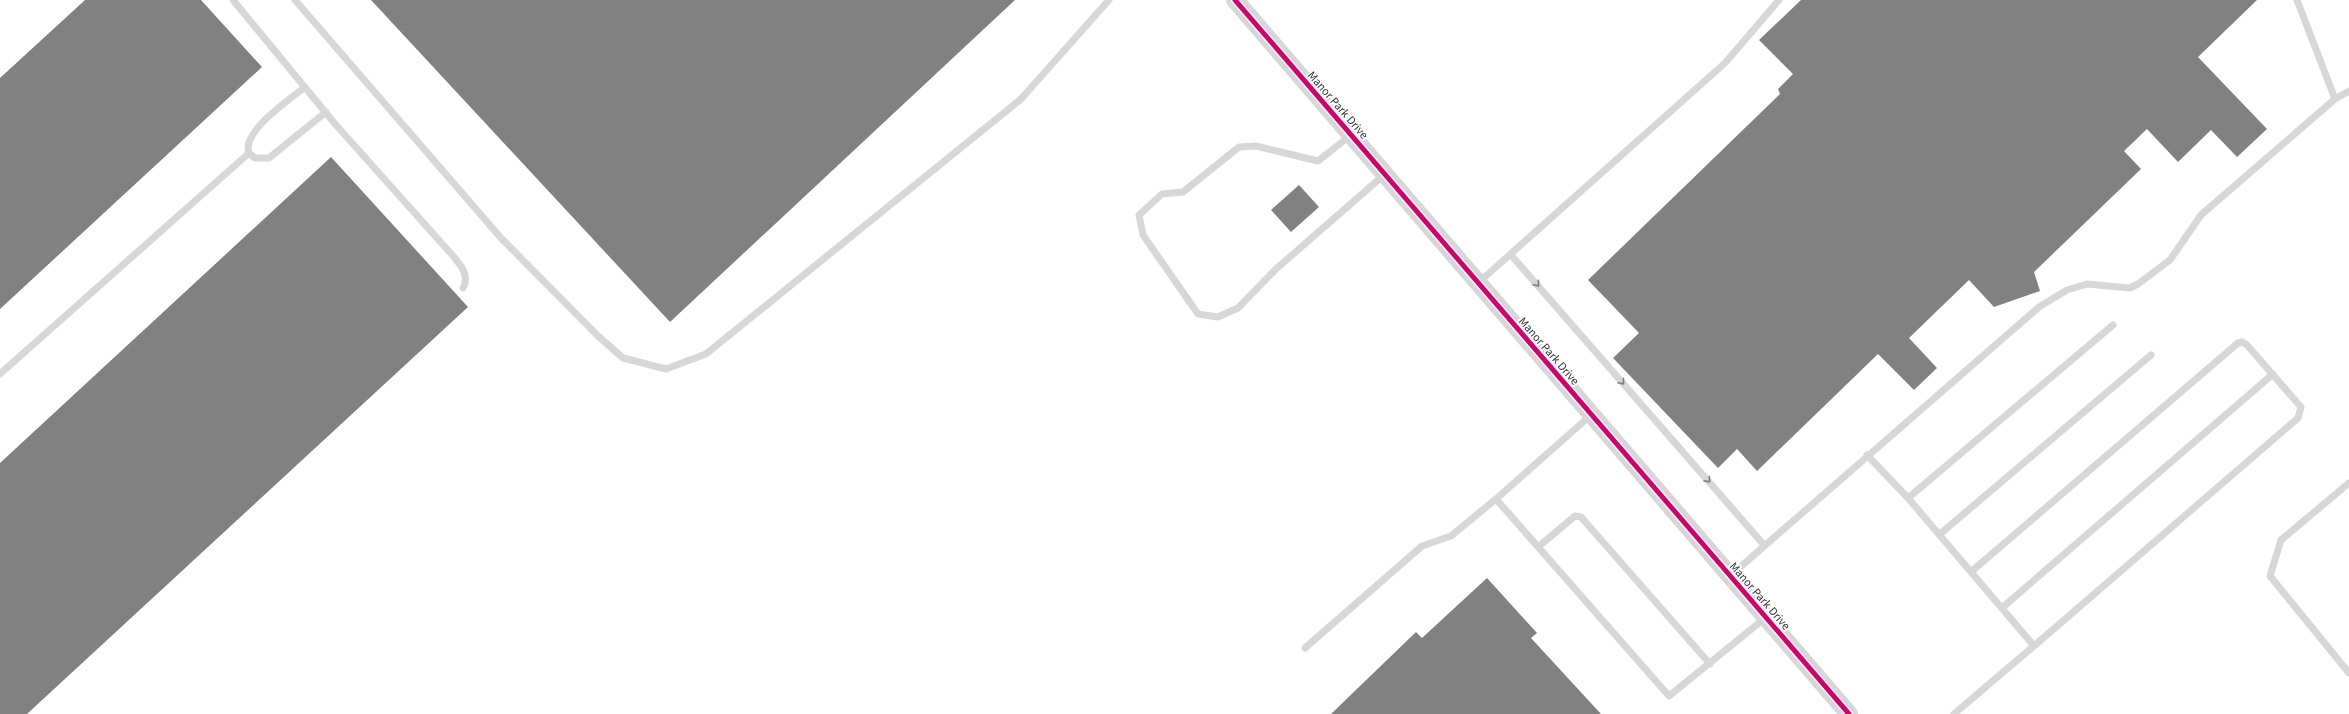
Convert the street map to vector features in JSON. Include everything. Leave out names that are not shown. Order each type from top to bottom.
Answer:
[{"type":"street","name":"Manor Park Drive","points":[[1235,0],[1848,714]]},
{"type":"lane","points":[[233,0],[326,112],[454,257],[465,276],[466,282],[463,288]]},
{"type":"lane","points":[[295,0],[501,238],[598,336],[624,358],[666,369],[706,354],[1021,99],[1109,0]]},
{"type":"lane","points":[[1478,283],[1725,63],[1779,0]]},
{"type":"lane","points":[[2297,0],[2335,99]]},
{"type":"lane","points":[[305,87],[253,131],[247,148],[249,153],[255,158],[269,158],[326,112]]},
{"type":"lane","points":[[1729,576],[2050,299],[2067,290],[2087,284],[2130,288],[2138,284],[2170,260],[2201,215],[2335,99],[2349,92]]},
{"type":"lane","points":[[1351,135],[1318,161],[1256,146],[1239,147],[1183,192],[1162,194],[1139,215],[1143,235],[1198,314],[1218,317],[1238,308],[1276,269],[1385,174]]},
{"type":"lane","points":[[0,374],[249,153]]},
{"type":"lane","points":[[1511,254],[1764,545]]},
{"type":"lane","points":[[1908,498],[2113,325]]},
{"type":"lane","points":[[1954,714],[2298,418],[2301,407],[2247,345],[2242,342],[2238,343],[1972,571]]},
{"type":"lane","points":[[1940,534],[2151,355]]},
{"type":"lane","points":[[2002,607],[2273,374]]},
{"type":"lane","points":[[1305,648],[1422,546],[1451,536],[1496,499],[1592,415]]},
{"type":"lane","points":[[1867,456],[1908,498],[1940,534],[2034,646]]},
{"type":"lane","points":[[2349,483],[2281,540],[2270,576],[2349,673]]},
{"type":"lane","points":[[1496,499],[1667,695],[1672,696],[1765,618]]},
{"type":"lane","points":[[1538,547],[1575,516],[1581,518],[1710,664]]},
{"type":"building","points":[[85,0],[201,0],[262,67],[0,309],[0,78]]},
{"type":"building","points":[[371,0],[1015,0],[670,322]]},
{"type":"building","points":[[1801,0],[2257,0],[2198,57],[2267,129],[2237,157],[2211,130],[2178,162],[2147,129],[2124,151],[2141,169],[2034,272],[2040,291],[1994,307],[1969,280],[1909,338],[1937,368],[1914,390],[1878,354],[1757,471],[1737,449],[1718,468],[1613,358],[1639,333],[1588,280],[1780,94],[1778,89],[1793,74],[1759,40]]},
{"type":"building","points":[[331,157],[468,307],[27,714],[0,714],[0,463]]},
{"type":"building","points":[[1299,185],[1319,207],[1291,232],[1271,210]]},
{"type":"building","points":[[1487,578],[1537,633],[1531,638],[1601,714],[1331,714],[1416,632],[1422,638]]},
{"type":"cycle path","points":[[1235,0],[1849,714]]}]
